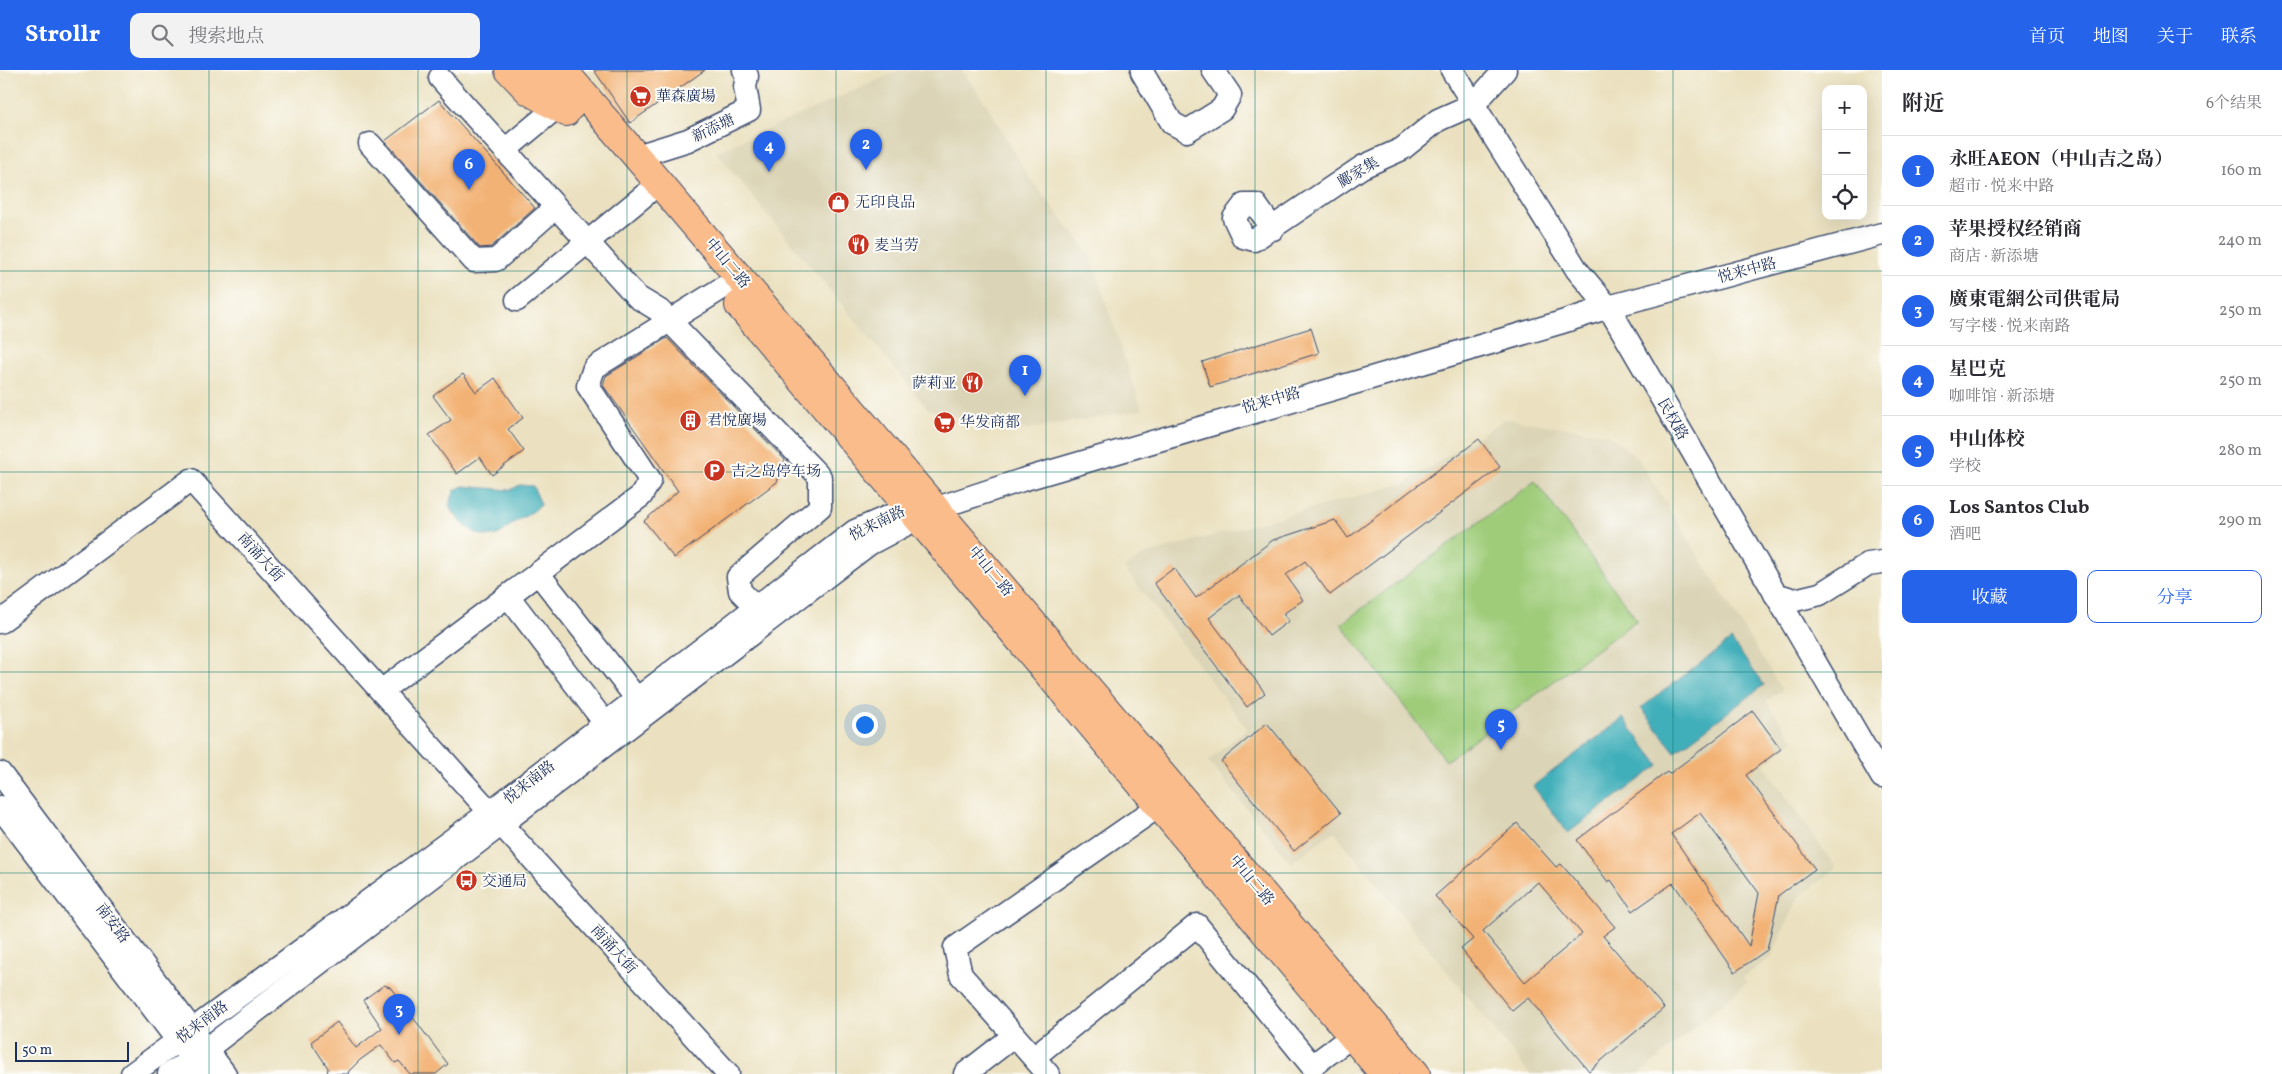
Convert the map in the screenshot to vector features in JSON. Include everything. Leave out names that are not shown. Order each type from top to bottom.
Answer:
[{"type":"main road","points":[[509,70],[529,91],[557,107],[593,118]]},
{"type":"main road","points":[[538,70],[593,118]]},
{"type":"main road","name":"中山二路","points":[[563,70],[593,118],[646,194],[724,287],[923,508],[1416,1074]]},
{"type":"main road","points":[[578,70],[593,118]]},
{"type":"main road","name":"中山二路","points":[[593,118],[637,156],[923,508],[1159,806],[1384,1074]]},
{"type":"street","points":[[1143,70],[1172,123],[1187,131],[1222,109],[1230,95],[1213,70]]},
{"type":"street","name":"民权路","points":[[1452,70],[1577,270],[1609,306],[1882,777]]},
{"type":"street","points":[[1474,104],[1505,70]]},
{"type":"street","name":"新添塘","points":[[637,156],[688,140],[749,110],[745,88],[749,72]]},
{"type":"street","points":[[440,78],[637,296],[660,311],[820,477],[820,507],[738,577],[740,591],[756,607]]},
{"type":"street","name":"鄺家集","points":[[1272,229],[1256,205],[1244,206],[1234,218],[1243,237],[1254,240],[1272,229],[1362,167],[1402,149],[1438,120],[1474,104]]},
{"type":"street","points":[[505,150],[557,107]]},
{"type":"street","points":[[370,144],[474,262],[496,260],[556,207]]},
{"type":"street","points":[[517,300],[646,194]]},
{"type":"street","name":"悦来中路","points":[[923,508],[1609,306],[1882,234]]},
{"type":"street","points":[[381,691],[641,496],[650,480],[588,386],[594,368],[724,287]]},
{"type":"street","name":"南涌大街","points":[[0,622],[191,480],[728,1074]]},
{"type":"street","name":"悦来南路","points":[[169,1074],[201,1061],[495,818],[605,723],[855,531],[923,508]]},
{"type":"street","name":"悦来南路","points":[[132,1074],[186,1034],[495,818],[869,544],[923,508]]},
{"type":"street","points":[[1775,594],[1795,600],[1820,594],[1868,564],[1882,562]]},
{"type":"street","points":[[538,573],[637,699]]},
{"type":"street","points":[[508,596],[605,723]]},
{"type":"street","name":"南安路","points":[[0,773],[186,1034],[201,1061],[225,1074]]},
{"type":"street","points":[[1048,1074],[961,974],[955,948],[1159,806]]},
{"type":"street","name":"南安路","points":[[0,807],[186,1034]]},
{"type":"street","points":[[1034,1057],[1197,925],[1312,1066],[1352,1036]]},
{"type":"street","points":[[965,1074],[1014,1036]]},
{"type":"shaded area","name":"华发商都","points":[[900,70],[961,70],[989,108],[1027,174],[1090,255],[1142,410],[1010,432],[928,409],[716,152]]},
{"type":"shaded area","points":[[1505,419],[1608,434],[1639,460],[1782,690],[1766,701],[1794,740],[1764,765],[1836,868],[1797,899],[1771,958],[1743,977],[1746,983],[1640,1074],[1530,1074],[1334,831],[1291,863],[1208,761],[1247,728],[1124,568],[1146,554],[1405,483]]},
{"type":"green space","points":[[1535,481],[1637,620],[1446,761],[1341,624]]},
{"type":"water","points":[[520,485],[533,486],[541,504],[503,532],[492,536],[484,536],[470,529],[457,517],[449,505],[455,490],[463,486],[510,490]]},
{"type":"water","points":[[1731,640],[1764,685],[1675,752],[1641,708]]},
{"type":"water","points":[[1623,718],[1659,765],[1568,833],[1533,786]]},
{"type":"building","name":"華森廣場","points":[[594,70],[705,70],[630,123]]},
{"type":"building","points":[[439,100],[535,208],[491,247],[480,248],[385,141]]},
{"type":"building","points":[[1311,328],[1319,353],[1210,387],[1202,362]]},
{"type":"building","name":"君悅廣場","points":[[667,338],[785,460],[777,482],[674,558],[644,521],[678,491],[603,385],[606,376]]},
{"type":"building","points":[[463,374],[476,392],[495,378],[523,418],[508,429],[524,451],[492,475],[480,457],[457,474],[429,435],[451,420],[433,396]]},
{"type":"building","points":[[1479,439],[1500,467],[1330,595],[1305,561],[1286,575],[1303,600],[1283,614],[1289,621],[1269,636],[1239,595],[1209,618],[1265,693],[1247,707],[1154,583],[1174,568],[1196,598],[1273,540],[1335,520],[1348,538]]},
{"type":"building","points":[[1753,711],[1781,749],[1746,775],[1815,869],[1779,895],[1767,950],[1735,972],[1673,883],[1633,911],[1611,880],[1608,882],[1577,840],[1667,772],[1669,774]],"holes":[[[1700,813],[1759,893],[1749,946],[1671,834]]]},
{"type":"building","points":[[1267,723],[1341,813],[1294,851],[1221,761]]},
{"type":"building","points":[[1517,823],[1556,867],[1561,864],[1615,927],[1603,936],[1664,1008],[1589,1071],[1528,998],[1512,1011],[1461,949],[1473,939],[1435,896]],"holes":[[[1538,882],[1582,934],[1525,982],[1483,931]]]},
{"type":"building","points":[[384,985],[390,987],[448,1064],[436,1074],[410,1074],[399,1061],[395,1063],[381,1045],[360,1060],[348,1074],[327,1074],[328,1068],[311,1042],[337,1022],[356,1048],[382,1028],[363,1000]]},
{"type":"place","name":"華森廣場","points":[[640,96]]},
{"type":"place","name":"苹果授权经销商","points":[[866,170]]},
{"type":"place","name":"星巴克","points":[[769,172]]},
{"type":"place","name":"Los Santos Club","points":[[469,190]]},
{"type":"place","name":"无印良品","points":[[839,202]]},
{"type":"place","name":"麦当劳","points":[[858,245]]},
{"type":"place","name":"萨莉亚","points":[[973,383]]},
{"type":"place","name":"永旺AEON（中山吉之岛）","points":[[1025,396]]},
{"type":"place","name":"君悅廣場","points":[[691,420]]},
{"type":"place","name":"华发商都","points":[[944,422]]},
{"type":"place","name":"吉之岛停车场","points":[[715,471]]},
{"type":"place","name":"中山体校","points":[[1501,750]]},
{"type":"place","name":"交通局","points":[[466,881]]},
{"type":"place","name":"廣東電網公司供電局","points":[[399,1035]]}]
